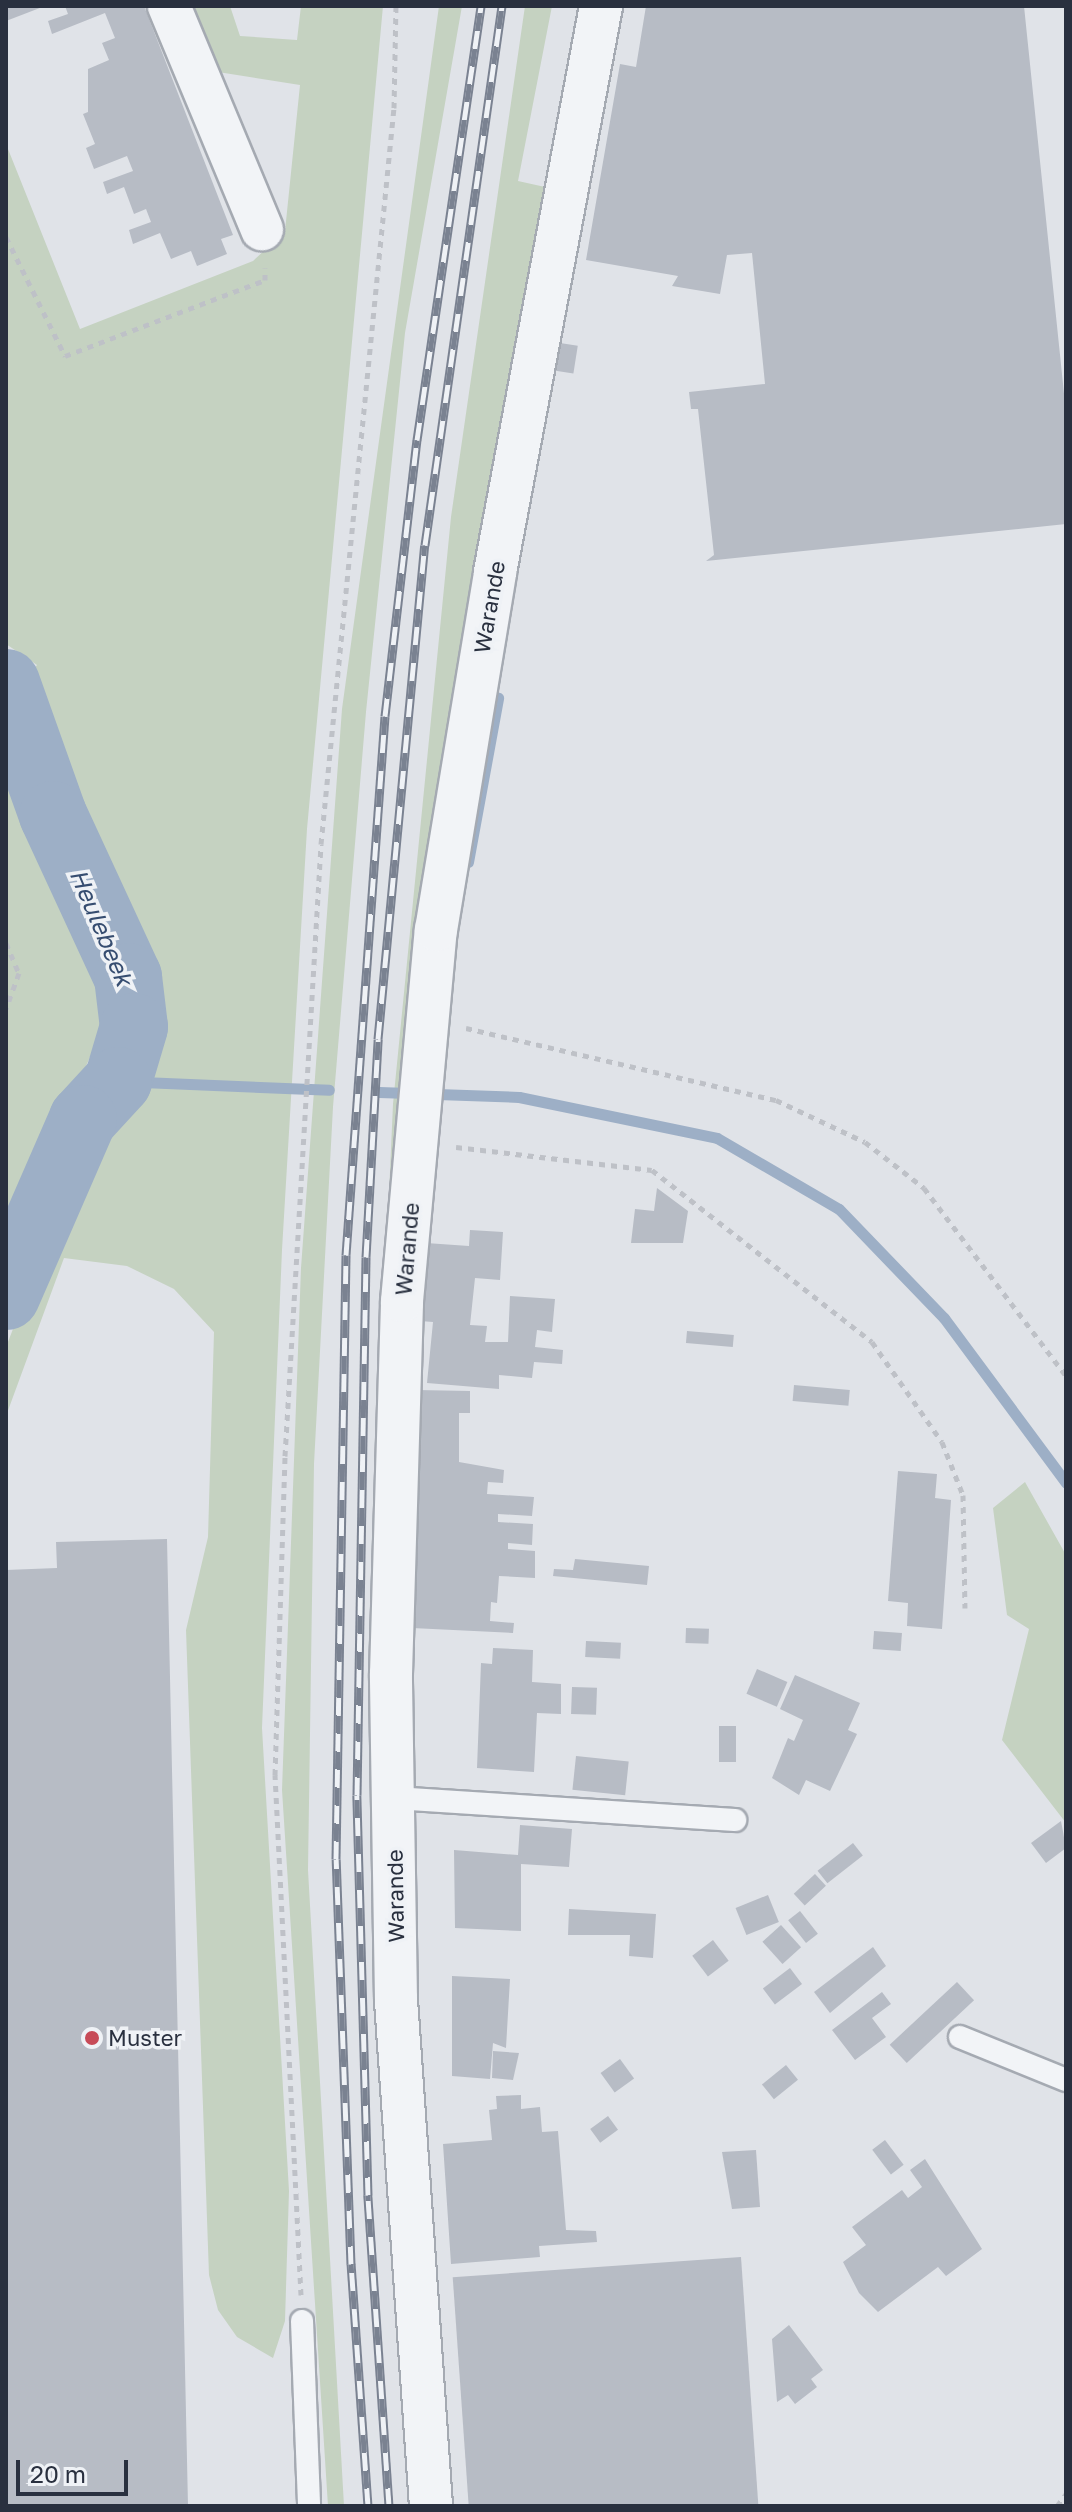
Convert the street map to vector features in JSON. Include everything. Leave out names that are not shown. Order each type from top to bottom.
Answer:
[{"type":"street","points":[[169,6],[262,229]]},
{"type":"street","name":"Warande","points":[[431,2506],[398,2046],[394,1798],[402,1301],[428,998],[495,572],[601,6]]},
{"type":"lane","points":[[394,1798],[735,1820]]},
{"type":"lane","points":[[960,2037],[1066,2080]]},
{"type":"lane","points":[[302,2321],[309,2506]]},
{"type":"path","points":[[302,2321],[275,1775],[285,1456],[321,844],[394,108],[396,6]]},
{"type":"path","points":[[6,237],[65,356],[265,280],[262,229]]},
{"type":"path","points":[[6,943],[19,973],[6,1009]]},
{"type":"path","points":[[428,998],[459,1004],[465,1028],[776,1100],[865,1142],[924,1188],[1066,1376]]},
{"type":"path","points":[[416,1143],[652,1170],[872,1342],[942,1442],[963,1495],[965,1608]]},
{"type":"path","points":[[1057,2506],[1066,2494]]},
{"type":"green space","points":[[192,6],[230,6],[240,36],[297,40],[301,6],[383,6],[307,829],[282,1250],[262,1728],[289,2191],[285,2321],[273,2358],[237,2337],[218,2310],[209,2275],[186,1630],[208,1537],[214,1332],[174,1289],[127,1266],[64,1258],[6,1416],[6,1347],[93,1123],[124,1077],[95,1045],[6,1256],[6,708],[37,665],[6,644],[6,144],[80,329],[253,261],[285,231],[300,85],[218,72]]},
{"type":"green space","points":[[439,6],[462,6],[405,333],[366,712],[333,1107],[314,1464],[308,1870],[344,2506],[328,2506],[282,1790],[301,1268],[342,709]]},
{"type":"green space","points":[[525,6],[552,6],[518,181],[545,187],[457,715],[380,2047],[371,1599],[393,1104],[451,517]]},
{"type":"green space","points":[[1025,1482],[1066,1555],[1066,1823],[1002,1740],[1029,1629],[1007,1615],[993,1508]]},
{"type":"building","points":[[6,6],[45,6],[6,21]]},
{"type":"building","points":[[65,6],[144,6],[233,235],[221,239],[227,254],[197,266],[191,251],[171,259],[160,233],[133,244],[129,230],[151,222],[146,209],[134,214],[124,187],[107,194],[103,182],[133,171],[127,156],[94,169],[86,148],[95,144],[83,114],[88,112],[88,69],[109,60],[102,43],[115,38],[105,13],[52,34],[48,21],[68,14]]},
{"type":"building","points":[[646,6],[1024,6],[1066,413],[1066,524],[706,561],[714,555],[698,409],[691,409],[689,392],[765,384],[752,253],[727,255],[720,294],[672,286],[678,276],[586,260],[620,64],[636,67]]},
{"type":"building","points":[[560,343],[578,346],[573,373],[556,371]]},
{"type":"building","points":[[657,1188],[688,1211],[683,1243],[631,1243],[635,1209],[654,1211]]},
{"type":"building","points":[[470,1230],[503,1232],[500,1280],[475,1278],[470,1325],[487,1326],[485,1342],[508,1342],[510,1296],[555,1299],[552,1332],[537,1330],[535,1347],[563,1350],[562,1364],[534,1362],[532,1378],[499,1375],[499,1389],[427,1383],[433,1322],[420,1321],[426,1243],[469,1246]]},
{"type":"building","points":[[687,1331],[734,1335],[733,1347],[686,1343]]},
{"type":"building","points":[[794,1385],[850,1390],[848,1406],[793,1401]]},
{"type":"building","points":[[416,1390],[470,1391],[470,1413],[459,1413],[459,1462],[504,1470],[503,1483],[488,1482],[487,1494],[534,1497],[532,1516],[498,1514],[498,1522],[533,1524],[532,1545],[508,1543],[508,1549],[535,1551],[535,1578],[499,1576],[497,1603],[491,1602],[490,1621],[514,1623],[513,1633],[412,1628]]},
{"type":"building","points":[[898,1471],[937,1474],[935,1498],[951,1500],[942,1629],[907,1626],[908,1603],[888,1601]]},
{"type":"building","name":"Muster","points":[[167,1539],[188,2506],[6,2506],[6,1570],[57,1568],[56,1542]]},
{"type":"building","points":[[575,1559],[649,1566],[647,1585],[553,1576],[554,1569],[573,1570]]},
{"type":"building","points":[[686,1628],[709,1629],[708,1644],[685,1643]]},
{"type":"building","points":[[874,1631],[902,1633],[901,1651],[873,1649]]},
{"type":"building","points":[[586,1641],[621,1643],[620,1659],[585,1657]]},
{"type":"building","points":[[493,1648],[533,1650],[532,1682],[561,1684],[561,1714],[537,1713],[534,1772],[477,1768],[481,1663],[492,1664]]},
{"type":"building","points":[[757,1669],[787,1682],[777,1707],[746,1694]]},
{"type":"building","points":[[795,1675],[860,1703],[848,1730],[857,1734],[830,1791],[806,1780],[799,1795],[772,1778],[788,1738],[794,1741],[803,1720],[780,1709]]},
{"type":"building","points":[[572,1687],[597,1688],[596,1715],[571,1714]]},
{"type":"building","points":[[719,1726],[736,1726],[736,1762],[719,1762]]},
{"type":"building","points":[[576,1756],[629,1762],[625,1795],[572,1790]]},
{"type":"building","points":[[1061,1821],[1066,1848],[1046,1863],[1031,1843]]},
{"type":"building","points":[[520,1825],[572,1829],[569,1867],[521,1864],[521,1931],[455,1928],[454,1850],[518,1855]]},
{"type":"building","points":[[853,1843],[863,1856],[827,1883],[818,1871]]},
{"type":"building","points":[[815,1874],[826,1886],[805,1905],[794,1894]]},
{"type":"building","points":[[768,1895],[779,1922],[746,1935],[736,1908]]},
{"type":"building","points":[[569,1909],[656,1914],[653,1958],[629,1956],[630,1935],[568,1935]]},
{"type":"building","points":[[800,1911],[818,1934],[806,1943],[788,1920]]},
{"type":"building","points":[[781,1925],[801,1947],[782,1964],[762,1942]]},
{"type":"building","points":[[713,1940],[729,1961],[708,1976],[692,1956]]},
{"type":"building","points":[[873,1947],[886,1966],[830,2013],[814,1992]]},
{"type":"building","points":[[790,1968],[802,1984],[775,2004],[763,1988]]},
{"type":"building","points":[[452,1976],[510,1979],[506,2048],[493,2043],[490,2079],[452,2076]]},
{"type":"building","points":[[957,1982],[974,2000],[907,2063],[890,2045]]},
{"type":"building","points":[[882,1992],[891,2004],[872,2018],[886,2037],[855,2060],[832,2030]]},
{"type":"building","points":[[493,2051],[519,2053],[513,2080],[492,2078]]},
{"type":"building","points":[[620,2059],[634,2078],[615,2093],[601,2073]]},
{"type":"building","points":[[786,2065],[798,2080],[774,2099],[762,2085]]},
{"type":"building","points":[[521,2095],[521,2109],[540,2107],[542,2132],[558,2131],[566,2230],[596,2231],[597,2242],[539,2246],[540,2257],[451,2264],[443,2144],[492,2140],[489,2110],[497,2109],[496,2096]]},
{"type":"building","points":[[608,2116],[618,2130],[600,2143],[590,2129]]},
{"type":"building","points":[[885,2140],[904,2165],[891,2174],[872,2150]]},
{"type":"building","points":[[756,2150],[760,2207],[732,2209],[722,2152]]},
{"type":"building","points":[[925,2159],[982,2249],[946,2276],[938,2267],[878,2312],[859,2293],[843,2262],[866,2245],[852,2227],[902,2190],[908,2198],[922,2187],[910,2170]]},
{"type":"building","points":[[741,2257],[758,2506],[469,2506],[453,2277]]},
{"type":"building","points":[[789,2325],[823,2370],[811,2379],[817,2387],[795,2404],[788,2395],[777,2402],[772,2339]]},
{"type":"waterway","name":"Heulebeek","points":[[6,683],[53,815],[128,977],[134,1027],[118,1081],[83,1119],[6,1296]]},
{"type":"waterway","points":[[468,862],[498,698]]},
{"type":"waterway","points":[[118,1081],[329,1090]]},
{"type":"waterway","points":[[379,1092],[519,1097],[717,1138],[839,1209],[944,1318],[1066,1483]]},
{"type":"railway","points":[[368,2506],[351,2264],[336,1859],[346,1255],[385,716],[417,440],[481,6]]},
{"type":"railway","points":[[389,2506],[368,2195],[357,1795],[366,1257],[378,1039],[425,545],[502,6]]},
{"type":"place","name":"Muster","points":[[92,2038]]}]
